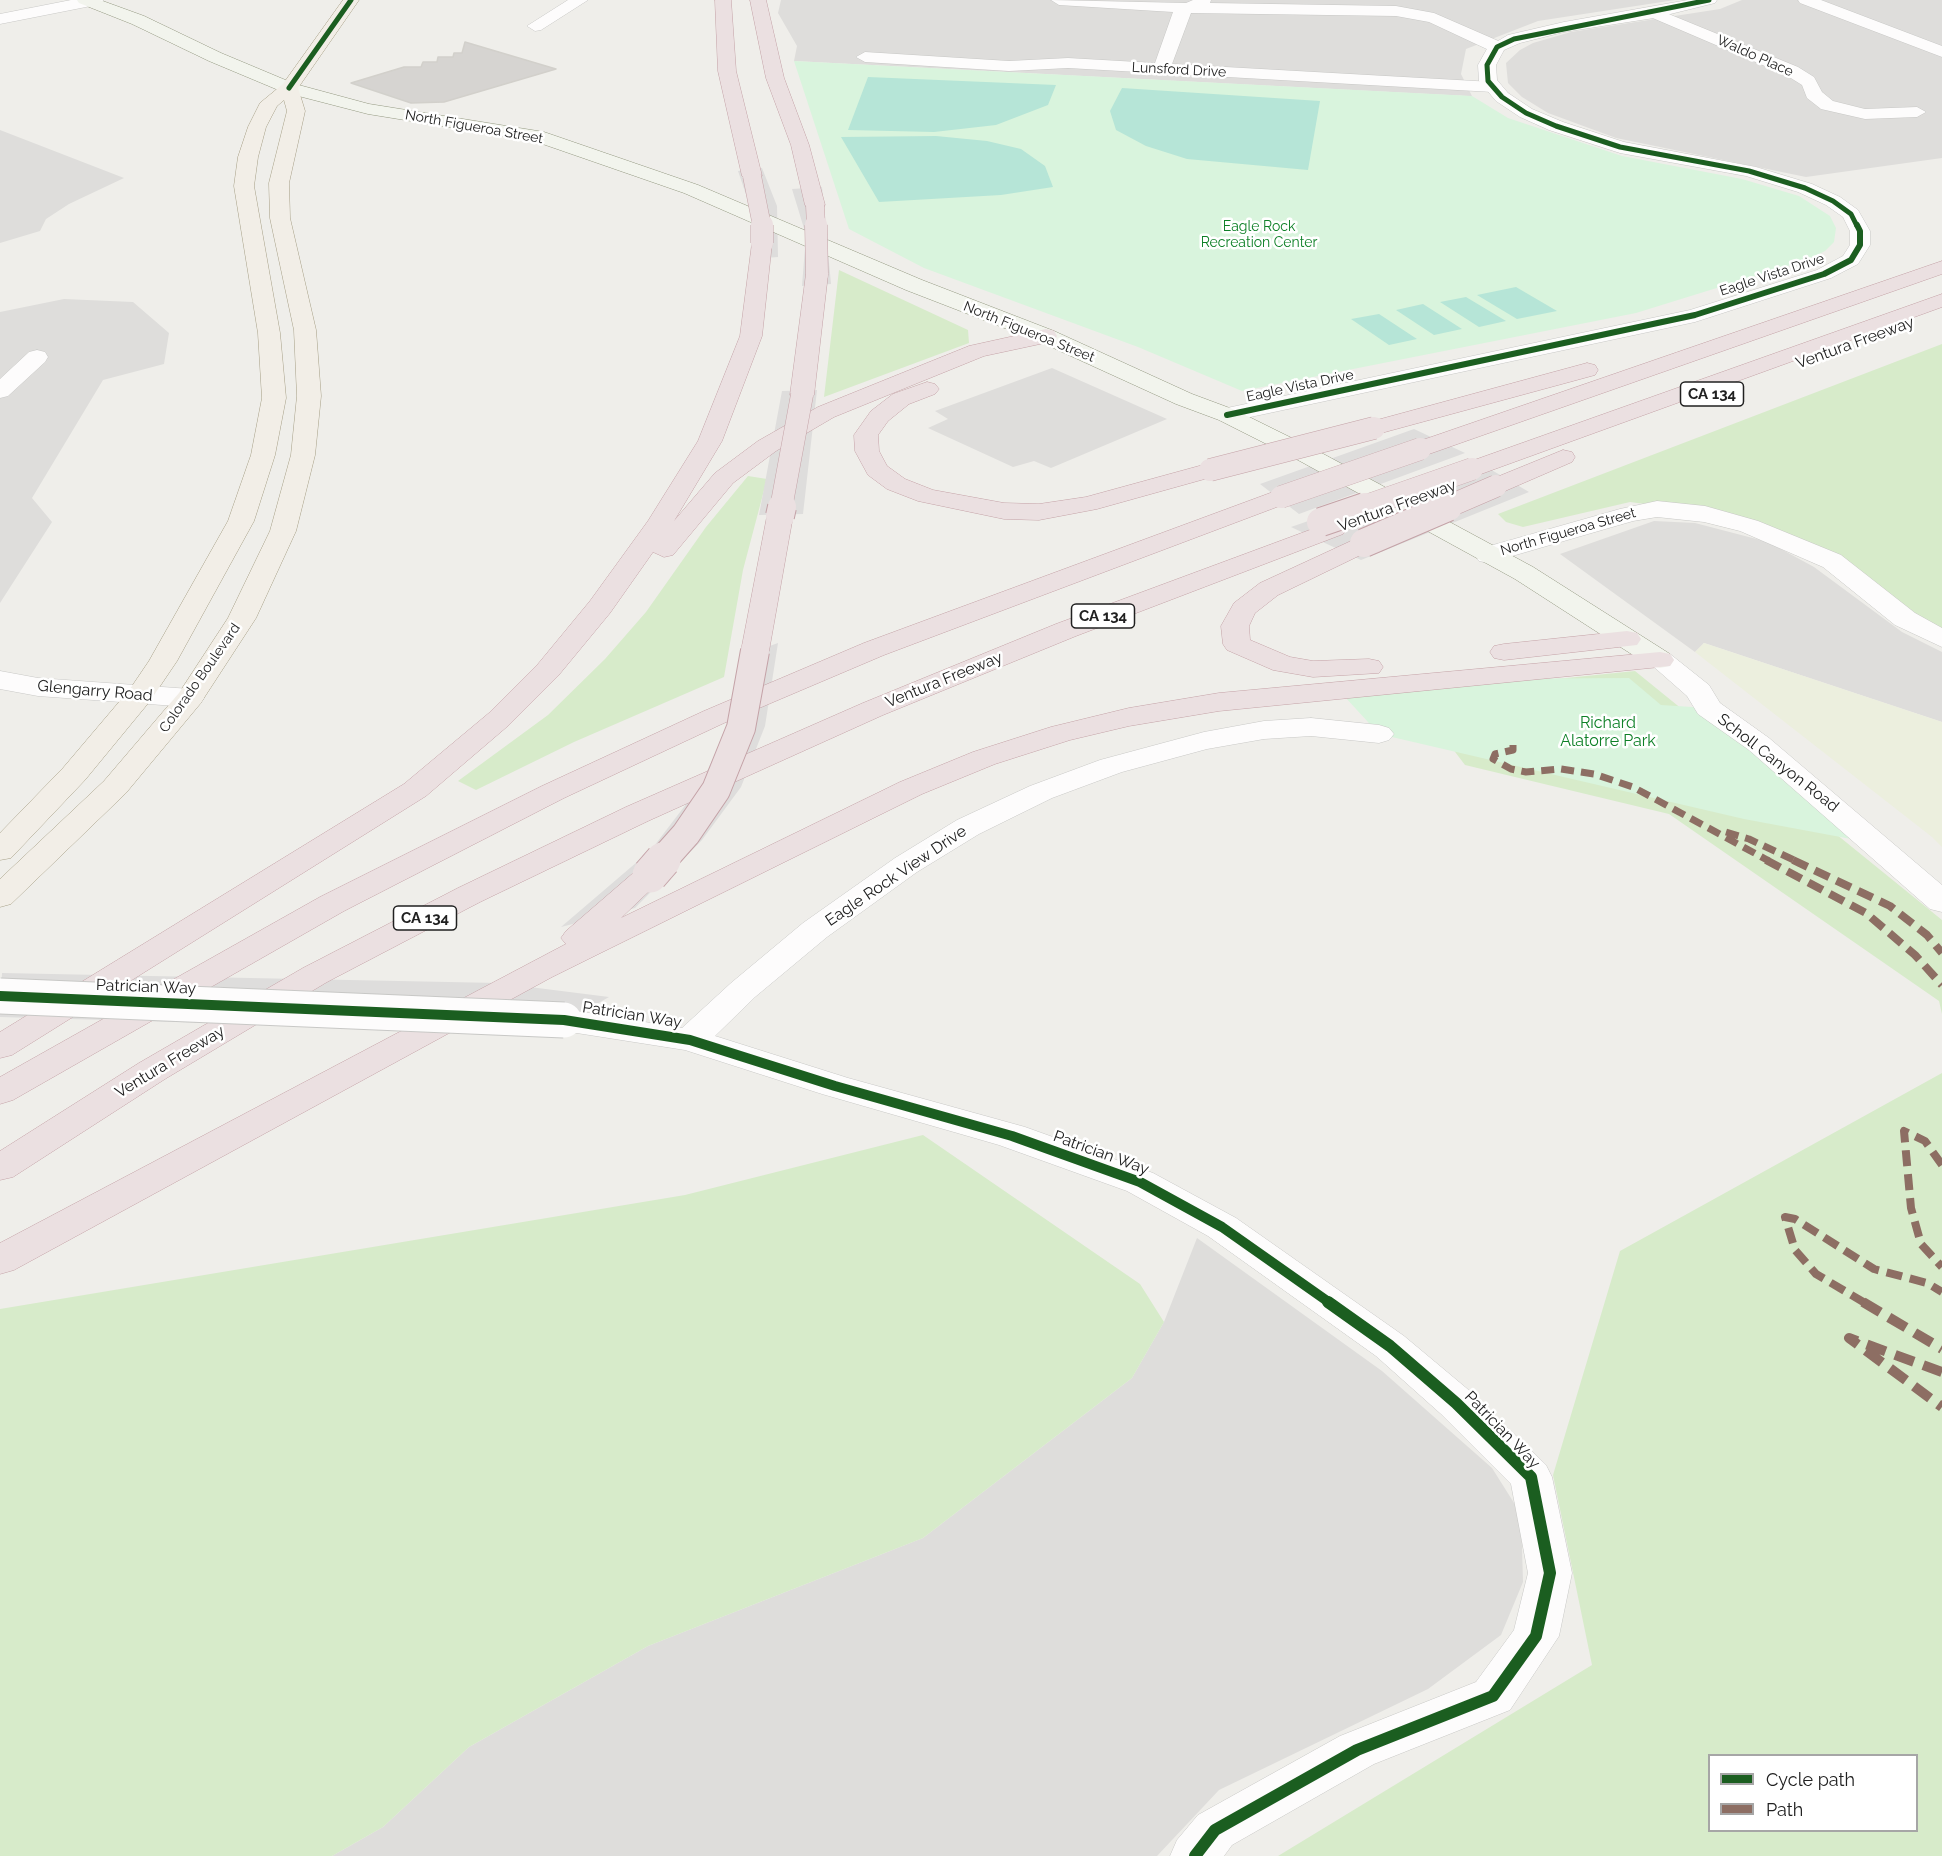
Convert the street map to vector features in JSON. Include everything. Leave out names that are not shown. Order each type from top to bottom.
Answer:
[{"type":"highway","points":[[499,719],[548,670],[600,607],[660,523],[710,441],[751,336],[762,243],[762,222],[727,71],[723,0]]},
{"type":"highway","points":[[540,970],[650,875],[686,834],[716,790],[741,728],[802,395],[817,274],[815,205],[800,145],[775,78],[758,0]]},
{"type":"highway","name":"CA 134","points":[[1428,454],[1698,353],[1942,267]]},
{"type":"highway","points":[[0,1092],[342,898],[553,792],[714,717],[874,649],[927,643],[1310,514],[1428,454],[1942,281]]},
{"type":"highway","points":[[1627,639],[1347,669],[1313,669],[1283,664],[1237,644],[1234,626],[1244,609],[1269,589],[1364,543],[1483,477],[1942,300]]},
{"type":"highway","name":"Ventura Freeway","points":[[0,1168],[152,1071],[315,975],[469,895],[637,814],[873,709],[1066,630],[1310,514],[1483,477],[1942,311]]},
{"type":"highway","points":[[1046,336],[1007,359],[901,399],[879,416],[866,435],[867,451],[877,470],[896,484],[927,496],[1004,511],[1039,512],[1088,504],[1626,360],[1698,353]]},
{"type":"highway","points":[[0,1047],[415,790],[580,646],[627,596],[724,478],[767,446],[826,412],[873,391],[977,351],[1046,336]]},
{"type":"highway","points":[[0,1260],[540,970],[911,788],[984,758],[1061,733],[1129,717],[1219,702],[1660,660]]},
{"type":"main road","name":"North Figueroa Street","points":[[90,0],[289,88],[368,109],[537,136],[691,189],[914,285],[1046,336],[1184,399],[1227,415],[1307,455],[1488,555]]},
{"type":"main road","points":[[0,851],[74,774],[140,695],[164,661],[247,505],[263,454],[274,398],[269,333],[244,186],[248,157],[257,127],[269,103],[289,88],[351,0]]},
{"type":"main road","name":"Colorado Boulevard","points":[[0,897],[78,826],[115,787],[190,698],[223,650],[265,574],[283,531],[303,455],[309,396],[305,330],[280,218],[279,183],[296,111],[289,88]]},
{"type":"main road","points":[[244,186],[279,183]]},
{"type":"main road","points":[[274,398],[309,396]]},
{"type":"main road","points":[[247,505],[290,506]]},
{"type":"main road","name":"Scholl Canyon Road","points":[[1488,555],[1524,573],[1660,660]]},
{"type":"street","points":[[0,19],[90,0]]},
{"type":"street","points":[[535,26],[580,0]]},
{"type":"street","points":[[1059,0],[1187,8],[1396,11],[1434,18],[1497,47]]},
{"type":"street","points":[[1161,69],[1182,11],[1209,0]]},
{"type":"street","points":[[1493,87],[1488,81],[1487,65],[1497,47],[1514,39],[1564,27],[1654,13],[1709,0]]},
{"type":"street","points":[[1806,0],[1942,52]]},
{"type":"street","name":"Waldo Place","points":[[1654,13],[1792,71],[1808,81],[1812,86],[1812,94],[1827,105],[1865,114],[1917,112]]},
{"type":"street","name":"Lunsford Drive","points":[[865,57],[1009,66],[1059,63],[1493,87]]},
{"type":"street","name":"Eagle Vista Drive","points":[[1227,415],[1695,315],[1824,274],[1851,260],[1860,245],[1860,231],[1851,214],[1833,201],[1805,188],[1749,171],[1662,156],[1583,135],[1526,113],[1502,97],[1493,87]]},
{"type":"street","points":[[0,392],[37,357]]},
{"type":"street","name":"North Figueroa Street","points":[[1488,555],[1629,514],[1657,509],[1705,514],[1749,526],[1832,561],[1905,619],[1942,639]]},
{"type":"street","name":"Scholl Canyon Road","points":[[1660,660],[1699,692],[1708,708],[1760,744],[1878,844],[1942,902]]},
{"type":"street","name":"Glengarry Road","points":[[0,680],[38,687],[190,698]]},
{"type":"street","name":"Eagle Rock View Drive","points":[[690,1040],[742,990],[815,930],[906,865],[968,827],[1041,792],[1112,766],[1204,741],[1254,732],[1311,727],[1379,734]]},
{"type":"street","name":"Patrician Way","points":[[0,996],[564,1020],[690,1040],[835,1086],[1012,1136],[1140,1182],[1222,1227],[1390,1346],[1456,1403],[1531,1477],[1550,1573],[1536,1636],[1493,1696],[1358,1750],[1215,1830],[1195,1856]]},
{"type":"shaded area","points":[[781,0],[1675,0],[1538,21],[1466,49],[1461,74],[1472,96],[1470,96],[1514,145],[1468,96],[794,61],[797,46],[778,13]]},
{"type":"shaded area","points":[[1742,0],[1942,0],[1942,158],[1806,177],[1616,138],[1548,113],[1522,97],[1508,83],[1506,63],[1520,50],[1533,43],[1571,32],[1720,9]]},
{"type":"shaded area","points":[[0,130],[124,178],[69,204],[46,219],[40,231],[0,243]]},
{"type":"shaded area","points":[[64,299],[133,302],[169,333],[164,364],[103,380],[32,498],[52,522],[0,603],[0,312]]},
{"type":"shaded area","points":[[1052,368],[1167,419],[1051,468],[1034,461],[1013,467],[928,428],[948,419],[935,411]]},
{"type":"shaded area","points":[[1654,521],[1695,523],[1768,542],[1814,567],[1902,632],[1942,652],[1942,722],[1704,643],[1695,652],[1560,554]]},
{"type":"shaded area","points":[[1197,1238],[1382,1371],[1492,1468],[1521,1514],[1523,1582],[1501,1635],[1428,1689],[1219,1790],[1157,1856],[332,1856],[383,1827],[469,1747],[648,1646],[923,1538],[1132,1378],[1164,1322]]},
{"type":"green space","name":"Eagle Rock Recreation Center","points":[[794,61],[1472,96],[1508,118],[1622,156],[1742,179],[1799,196],[1830,216],[1836,228],[1834,242],[1825,251],[1807,260],[1636,313],[1242,391],[1138,347],[924,268],[849,229]]},
{"type":"green space","points":[[868,77],[1056,85],[1048,105],[996,125],[934,132],[848,130]]},
{"type":"green space","points":[[1122,88],[1320,101],[1308,170],[1187,159],[1146,146],[1116,130],[1110,111]]},
{"type":"green space","points":[[936,136],[987,141],[1021,149],[1045,166],[1053,187],[1001,195],[879,202],[841,137]]},
{"type":"green space","points":[[839,270],[968,330],[969,343],[824,397]]},
{"type":"green space","points":[[1516,287],[1557,311],[1517,319],[1477,295]]},
{"type":"green space","points":[[1466,297],[1506,321],[1479,327],[1440,302]]},
{"type":"green space","points":[[1423,304],[1462,329],[1434,335],[1396,310]]},
{"type":"green space","points":[[1379,314],[1417,339],[1389,345],[1351,319]]},
{"type":"green space","points":[[1942,344],[1942,634],[1828,553],[1734,516],[1630,502],[1523,527],[1506,522],[1498,514]]},
{"type":"green space","points":[[748,476],[767,479],[743,570],[724,677],[574,742],[476,790],[458,781],[548,715],[605,659],[646,612],[706,527]]},
{"type":"green space","points":[[1704,643],[1942,722],[1942,847],[1695,652]]},
{"type":"green space","points":[[1635,671],[1942,920],[1942,1014],[1939,1001],[1669,814],[1465,765],[1411,694]]},
{"type":"green space","name":"Richard Alatorre Park","points":[[1629,678],[1661,705],[1708,708],[1878,844],[1744,819],[1379,734],[1345,697],[1460,679]]},
{"type":"green space","points":[[1942,1073],[1942,1856],[1278,1856],[1592,1665],[1553,1475],[1620,1251]]},
{"type":"green space","points":[[923,1135],[1140,1284],[1164,1322],[1132,1378],[923,1538],[648,1646],[469,1747],[383,1827],[332,1856],[0,1856],[0,1309],[685,1195]]},
{"type":"pier","points":[[762,168],[777,206],[778,257],[752,259],[752,212],[738,171]]},
{"type":"pier","points":[[822,187],[831,284],[802,286],[806,235],[792,189]]},
{"type":"pier","points":[[817,390],[803,514],[759,515],[782,391]]},
{"type":"pier","points":[[1414,429],[1465,453],[1299,514],[1260,484]]},
{"type":"pier","points":[[1478,462],[1529,492],[1361,560],[1291,527]]},
{"type":"pier","points":[[778,643],[765,726],[741,787],[702,840],[635,908],[561,927],[651,850],[700,786],[725,733],[742,656]]},
{"type":"pier","points":[[2,973],[498,983],[609,997],[541,1036],[457,1030],[0,1017]]},
{"type":"building","points":[[465,42],[556,69],[444,102],[411,103],[351,83],[404,67],[421,67],[423,62],[437,62],[438,57],[453,57],[454,53],[462,53]]},
{"type":"marked path","points":[[1513,745],[1513,750],[1495,754],[1493,759],[1511,769],[1526,772],[1561,769],[1594,774],[1633,787],[1772,863],[1827,890],[1866,913],[1915,955],[1942,985]]},
{"type":"marked path","points":[[1726,832],[1749,839],[1890,906],[1927,935],[1942,953]]},
{"type":"marked path","points":[[1942,1165],[1936,1159],[1933,1149],[1925,1141],[1904,1131],[1911,1208],[1921,1244],[1942,1267]]},
{"type":"marked path","points":[[1942,1292],[1927,1283],[1874,1269],[1795,1219],[1785,1217],[1795,1250],[1816,1274],[1942,1349]]},
{"type":"marked path","points":[[1942,1372],[1849,1338],[1942,1407]]},
{"type":"cycle path","points":[[289,88],[351,0]]},
{"type":"cycle path","points":[[1227,415],[1695,315],[1824,274],[1851,260],[1860,245],[1860,231],[1851,214],[1833,201],[1805,188],[1749,171],[1620,147],[1556,126],[1526,113],[1502,97],[1488,81],[1487,65],[1497,47],[1514,39],[1564,27],[1654,13],[1709,0]]},
{"type":"cycle path","points":[[0,996],[564,1020],[690,1040],[835,1086],[1012,1136],[1140,1182],[1222,1227],[1390,1346],[1456,1403],[1531,1477],[1550,1573],[1536,1636],[1493,1696],[1357,1750],[1215,1830],[1195,1856]]}]
